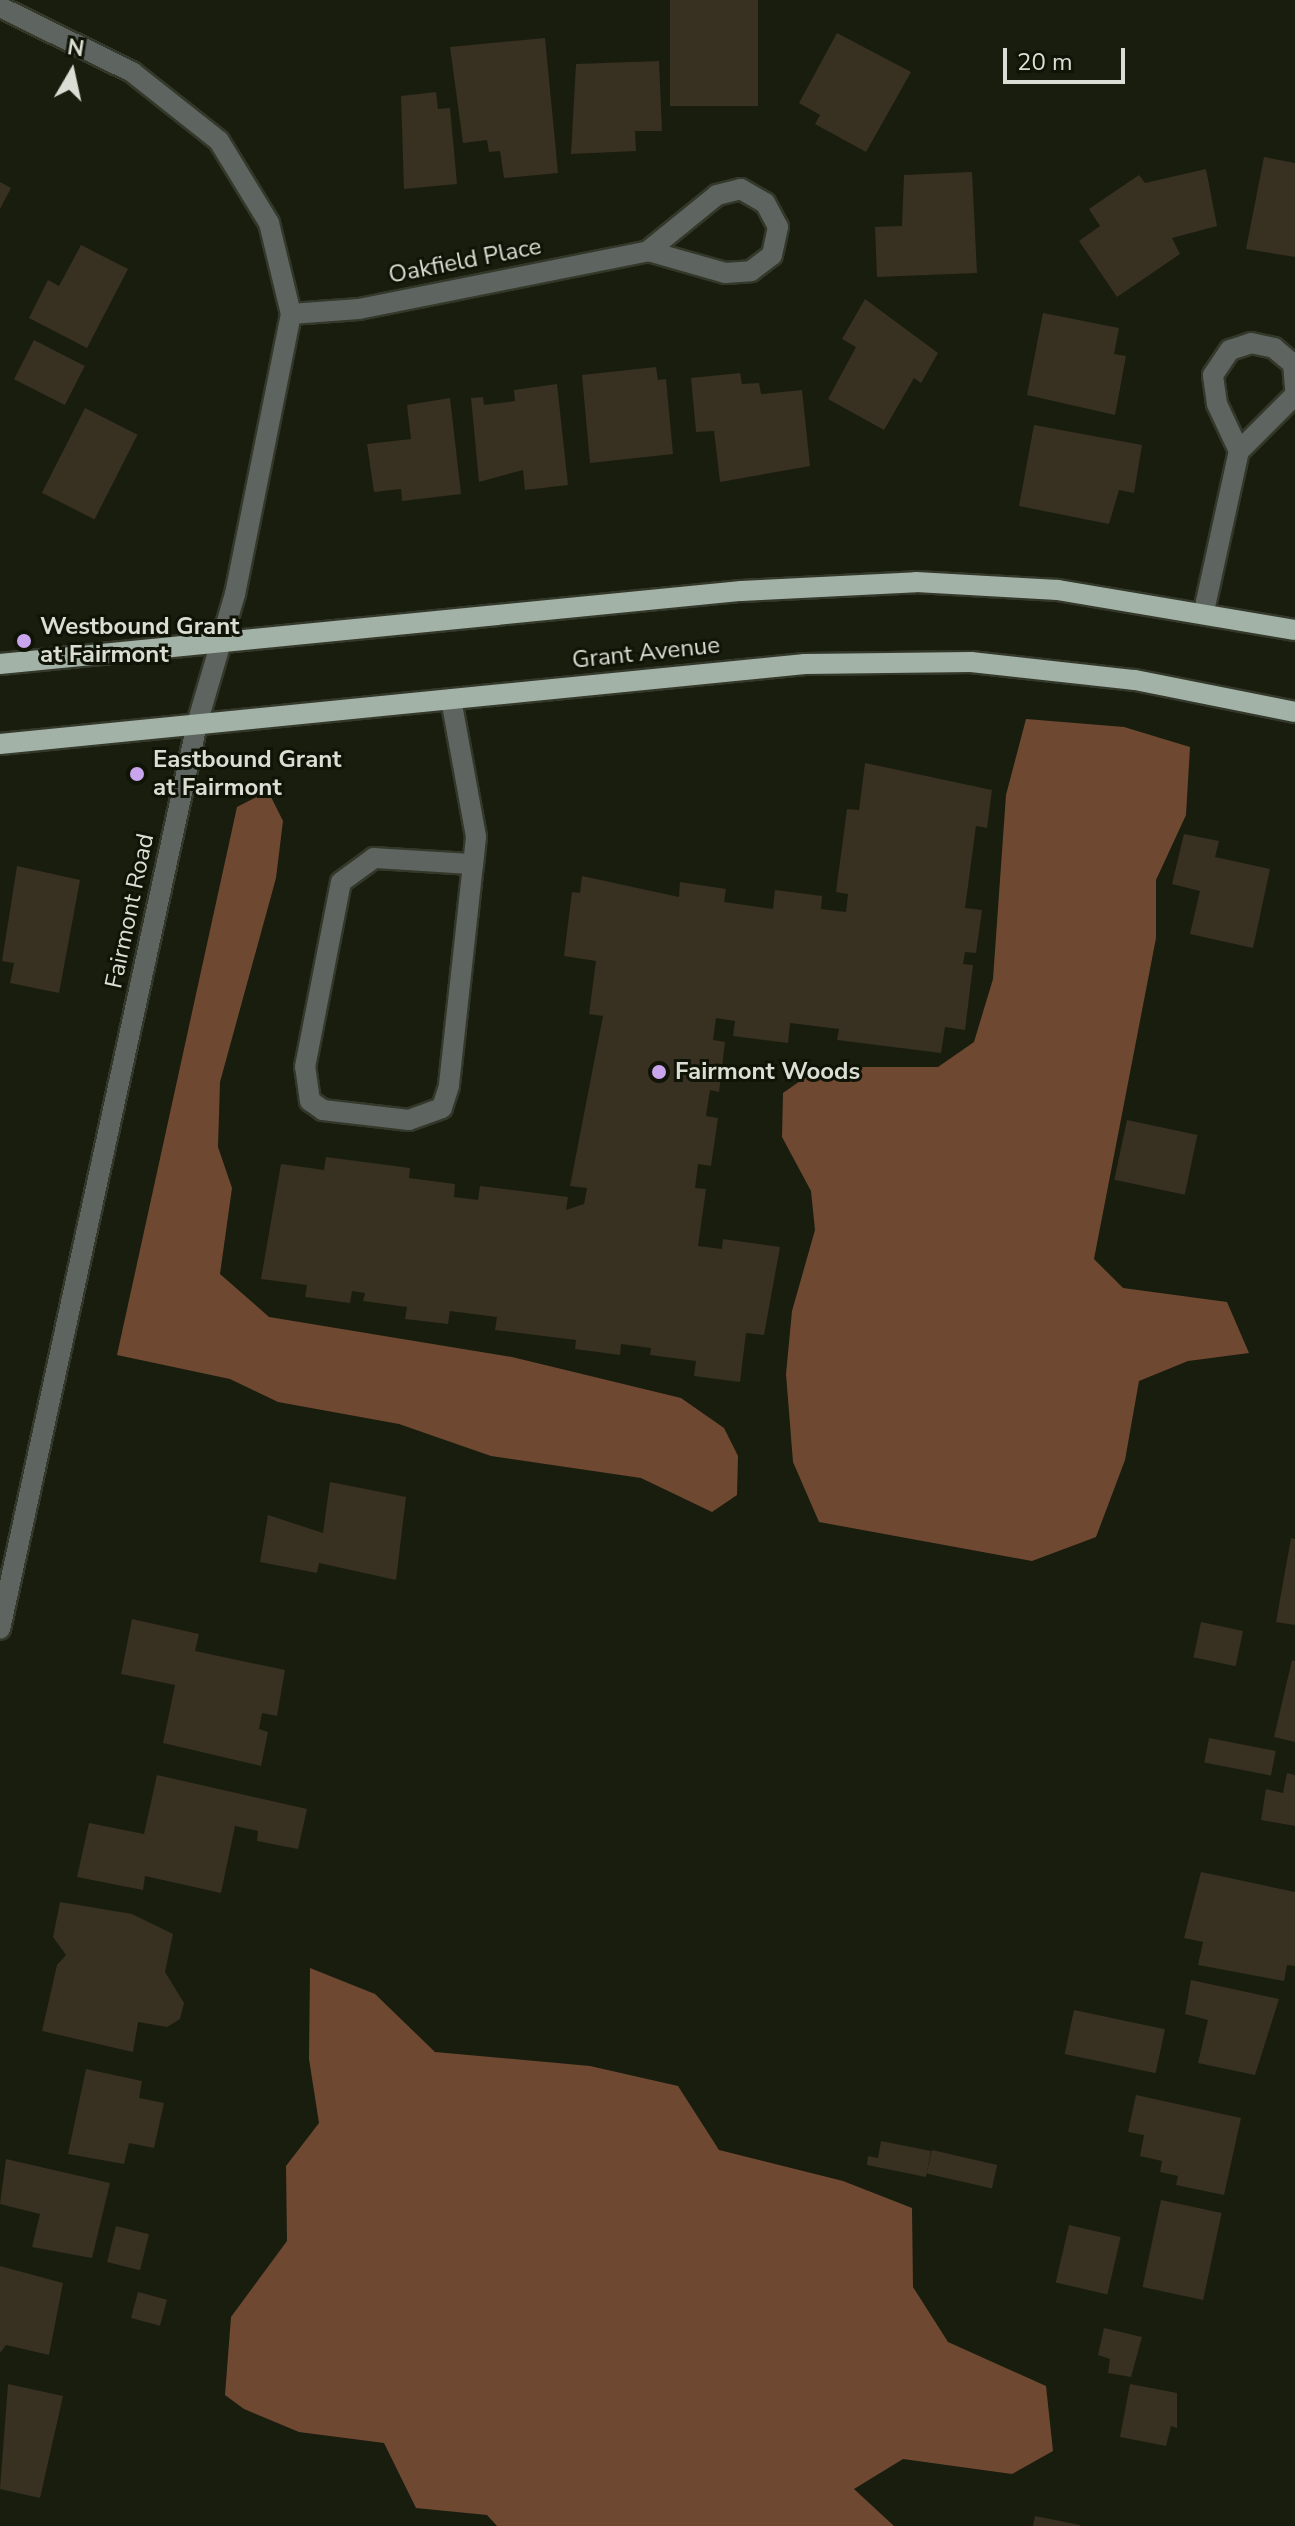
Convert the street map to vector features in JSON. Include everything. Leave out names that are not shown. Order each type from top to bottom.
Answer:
[{"type":"main road","points":[[0,664],[840,584],[978,583],[1204,611],[1295,630]]},
{"type":"main road","name":"Grant Avenue","points":[[0,744],[805,664],[971,662],[1135,680],[1295,712]]},
{"type":"street","name":"Fairmont Road","points":[[0,7],[132,72],[219,141],[269,223],[291,314],[220,641],[197,724],[0,1629]]},
{"type":"street","name":"Oakfield Place","points":[[291,314],[359,309],[648,251],[725,273],[751,271],[772,255],[778,227],[765,203],[741,189],[717,195],[648,251]]},
{"type":"street","points":[[1204,611],[1239,451],[1217,404],[1213,375],[1230,350],[1274,348],[1293,364],[1295,392],[1282,416],[1239,451]]},
{"type":"street","points":[[451,699],[464,744],[473,864],[442,1108],[409,1120],[323,1110],[310,1101],[305,1077],[341,882],[374,858],[473,864]]},
{"type":"shaded area","points":[[1026,719],[1124,727],[1190,747],[1186,815],[1156,880],[1156,938],[1094,1259],[1123,1288],[1227,1302],[1249,1353],[1188,1361],[1139,1381],[1125,1460],[1096,1537],[1032,1561],[819,1522],[793,1462],[786,1374],[792,1311],[815,1230],[811,1191],[782,1137],[783,1093],[820,1067],[938,1067],[974,1042],[993,979],[1006,795]]},
{"type":"shaded area","points":[[268,791],[283,821],[276,878],[220,1082],[218,1147],[232,1188],[220,1274],[269,1317],[512,1357],[681,1398],[724,1428],[738,1456],[737,1495],[712,1512],[641,1478],[491,1456],[399,1424],[278,1402],[230,1379],[117,1355],[237,807]]},
{"type":"shaded area","points":[[310,1968],[375,1994],[435,2052],[590,2066],[678,2086],[719,2150],[843,2181],[912,2208],[913,2287],[948,2342],[1046,2386],[1053,2451],[1012,2474],[903,2459],[854,2489],[894,2526],[497,2526],[487,2515],[416,2508],[384,2443],[299,2432],[244,2409],[225,2395],[231,2317],[287,2241],[286,2166],[319,2123],[309,2059]]},
{"type":"building","points":[[670,0],[758,0],[758,106],[670,106]]},
{"type":"building","points":[[837,33],[911,72],[866,152],[815,124],[820,115],[799,103]]},
{"type":"building","points":[[545,38],[558,173],[504,178],[500,151],[489,152],[487,140],[463,143],[450,47]]},
{"type":"building","points":[[659,61],[662,131],[635,131],[636,151],[571,154],[576,64]]},
{"type":"building","points":[[436,92],[438,109],[450,108],[457,184],[404,189],[401,96]]},
{"type":"building","points":[[1264,157],[1295,163],[1295,257],[1246,249]]},
{"type":"building","points":[[1206,169],[1217,226],[1172,238],[1180,254],[1117,297],[1079,241],[1100,226],[1089,209],[1139,175],[1145,183]]},
{"type":"building","points":[[972,172],[977,273],[877,277],[875,227],[902,226],[904,175]]},
{"type":"building","points":[[0,182],[11,188],[0,209]]},
{"type":"building","points":[[81,245],[128,269],[87,348],[29,318],[48,280],[59,286]]},
{"type":"building","points":[[865,299],[938,353],[921,383],[914,378],[884,430],[828,399],[856,347],[842,339]]},
{"type":"building","points":[[1043,313],[1119,328],[1114,354],[1126,356],[1115,415],[1027,395]]},
{"type":"building","points":[[34,340],[85,366],[65,405],[14,379]]},
{"type":"building","points":[[656,367],[658,380],[666,379],[673,454],[590,463],[582,375]]},
{"type":"building","points":[[740,373],[742,384],[759,383],[761,394],[802,390],[810,466],[720,482],[714,431],[696,432],[691,378]]},
{"type":"building","points":[[557,384],[568,485],[525,490],[523,470],[479,482],[471,398],[483,397],[484,405],[515,401],[514,390]]},
{"type":"building","points":[[450,398],[461,494],[402,501],[401,489],[374,492],[367,444],[411,439],[407,405]]},
{"type":"building","points":[[85,408],[138,435],[94,519],[42,493]]},
{"type":"building","points":[[1034,425],[1142,445],[1134,493],[1119,490],[1109,524],[1019,506]]},
{"type":"building","name":"Fairmont Woods","points":[[865,763],[992,790],[987,828],[976,826],[965,908],[982,910],[976,953],[965,952],[963,964],[973,965],[965,1030],[945,1027],[941,1053],[837,1040],[839,1029],[790,1023],[788,1043],[733,1036],[735,1021],[716,1018],[713,1040],[725,1042],[719,1092],[710,1090],[706,1116],[718,1118],[711,1166],[698,1164],[695,1188],[706,1189],[698,1246],[722,1249],[723,1239],[780,1247],[764,1335],[746,1333],[740,1382],[694,1376],[696,1361],[650,1355],[651,1348],[621,1344],[620,1355],[575,1349],[576,1340],[495,1330],[497,1317],[450,1311],[448,1324],[405,1319],[407,1307],[363,1301],[365,1293],[352,1291],[350,1303],[305,1297],[307,1285],[261,1279],[281,1164],[324,1170],[326,1157],[410,1168],[409,1178],[455,1184],[454,1197],[478,1200],[480,1186],[568,1197],[566,1210],[584,1204],[587,1188],[570,1186],[603,1016],[589,1014],[596,961],[564,956],[572,892],[580,893],[582,876],[679,897],[680,882],[726,889],[724,902],[773,909],[775,890],[822,896],[821,909],[846,912],[848,894],[836,892],[847,809],[859,810]]},
{"type":"building","points":[[1184,834],[1219,841],[1215,857],[1270,869],[1253,948],[1190,934],[1200,891],[1172,884]]},
{"type":"building","points":[[17,866],[80,880],[59,993],[10,983],[14,963],[2,961]]},
{"type":"building","points":[[1127,1120],[1197,1135],[1185,1195],[1114,1180]]},
{"type":"building","points":[[330,1482],[406,1497],[396,1580],[319,1563],[317,1573],[260,1562],[268,1515],[323,1533]]},
{"type":"building","points":[[1291,1538],[1295,1539],[1295,1625],[1276,1622]]},
{"type":"building","points":[[132,1619],[199,1634],[195,1651],[285,1670],[277,1716],[262,1713],[259,1729],[268,1732],[261,1766],[163,1743],[175,1685],[121,1674]]},
{"type":"building","points":[[1201,1622],[1243,1631],[1236,1666],[1194,1657]]},
{"type":"building","points":[[1292,1660],[1295,1661],[1295,1742],[1274,1737]]},
{"type":"building","points":[[1209,1738],[1276,1751],[1271,1776],[1204,1763]]},
{"type":"building","points":[[1287,1773],[1295,1775],[1295,1826],[1261,1820],[1266,1789],[1283,1793]]},
{"type":"building","points":[[157,1775],[307,1809],[298,1849],[257,1841],[258,1831],[235,1826],[221,1893],[145,1876],[143,1890],[77,1877],[89,1823],[144,1834]]},
{"type":"building","points":[[1201,1872],[1295,1892],[1295,1966],[1287,1965],[1284,1981],[1198,1965],[1203,1942],[1184,1938]]},
{"type":"building","points":[[60,1902],[132,1914],[173,1934],[165,1972],[184,2003],[180,2019],[167,2027],[138,2022],[133,2052],[42,2031],[57,1965],[66,1955],[53,1937]]},
{"type":"building","points":[[1191,1980],[1279,1999],[1255,2075],[1198,2063],[1208,2020],[1185,2014]]},
{"type":"building","points":[[1074,2010],[1165,2029],[1156,2073],[1065,2054]]},
{"type":"building","points":[[86,2069],[142,2081],[139,2098],[164,2103],[154,2148],[129,2143],[124,2164],[68,2154]]},
{"type":"building","points":[[1136,2095],[1241,2118],[1224,2195],[1176,2185],[1178,2176],[1160,2172],[1162,2161],[1140,2156],[1144,2135],[1128,2132]]},
{"type":"building","points":[[881,2141],[931,2151],[926,2177],[867,2165],[868,2156],[878,2158]]},
{"type":"building","points":[[932,2150],[997,2165],[992,2188],[927,2173]]},
{"type":"building","points":[[6,2159],[110,2183],[92,2258],[32,2247],[40,2214],[0,2204]]},
{"type":"building","points":[[1161,2200],[1222,2213],[1203,2300],[1142,2287]]},
{"type":"building","points":[[1069,2225],[1121,2237],[1107,2294],[1056,2282]]},
{"type":"building","points":[[116,2226],[149,2234],[140,2270],[107,2262]]},
{"type":"building","points":[[0,2266],[63,2283],[49,2355],[6,2345],[0,2353]]},
{"type":"building","points":[[138,2292],[167,2300],[160,2326],[131,2318]]},
{"type":"building","points":[[1104,2328],[1142,2337],[1131,2377],[1108,2373],[1110,2359],[1098,2355]]},
{"type":"building","points":[[8,2384],[63,2396],[40,2498],[0,2489]]},
{"type":"building","points":[[1130,2384],[1177,2393],[1177,2428],[1171,2426],[1166,2446],[1120,2437]]},
{"type":"building","points":[[1035,2516],[1080,2525],[1080,2526],[1033,2526]]},
{"type":"place","name":"Westbound Grant at Fairmont","points":[[24,641]]},
{"type":"place","name":"Eastbound Grant at Fairmont","points":[[137,774]]},
{"type":"place","name":"Fairmont Woods","points":[[659,1072]]}]
